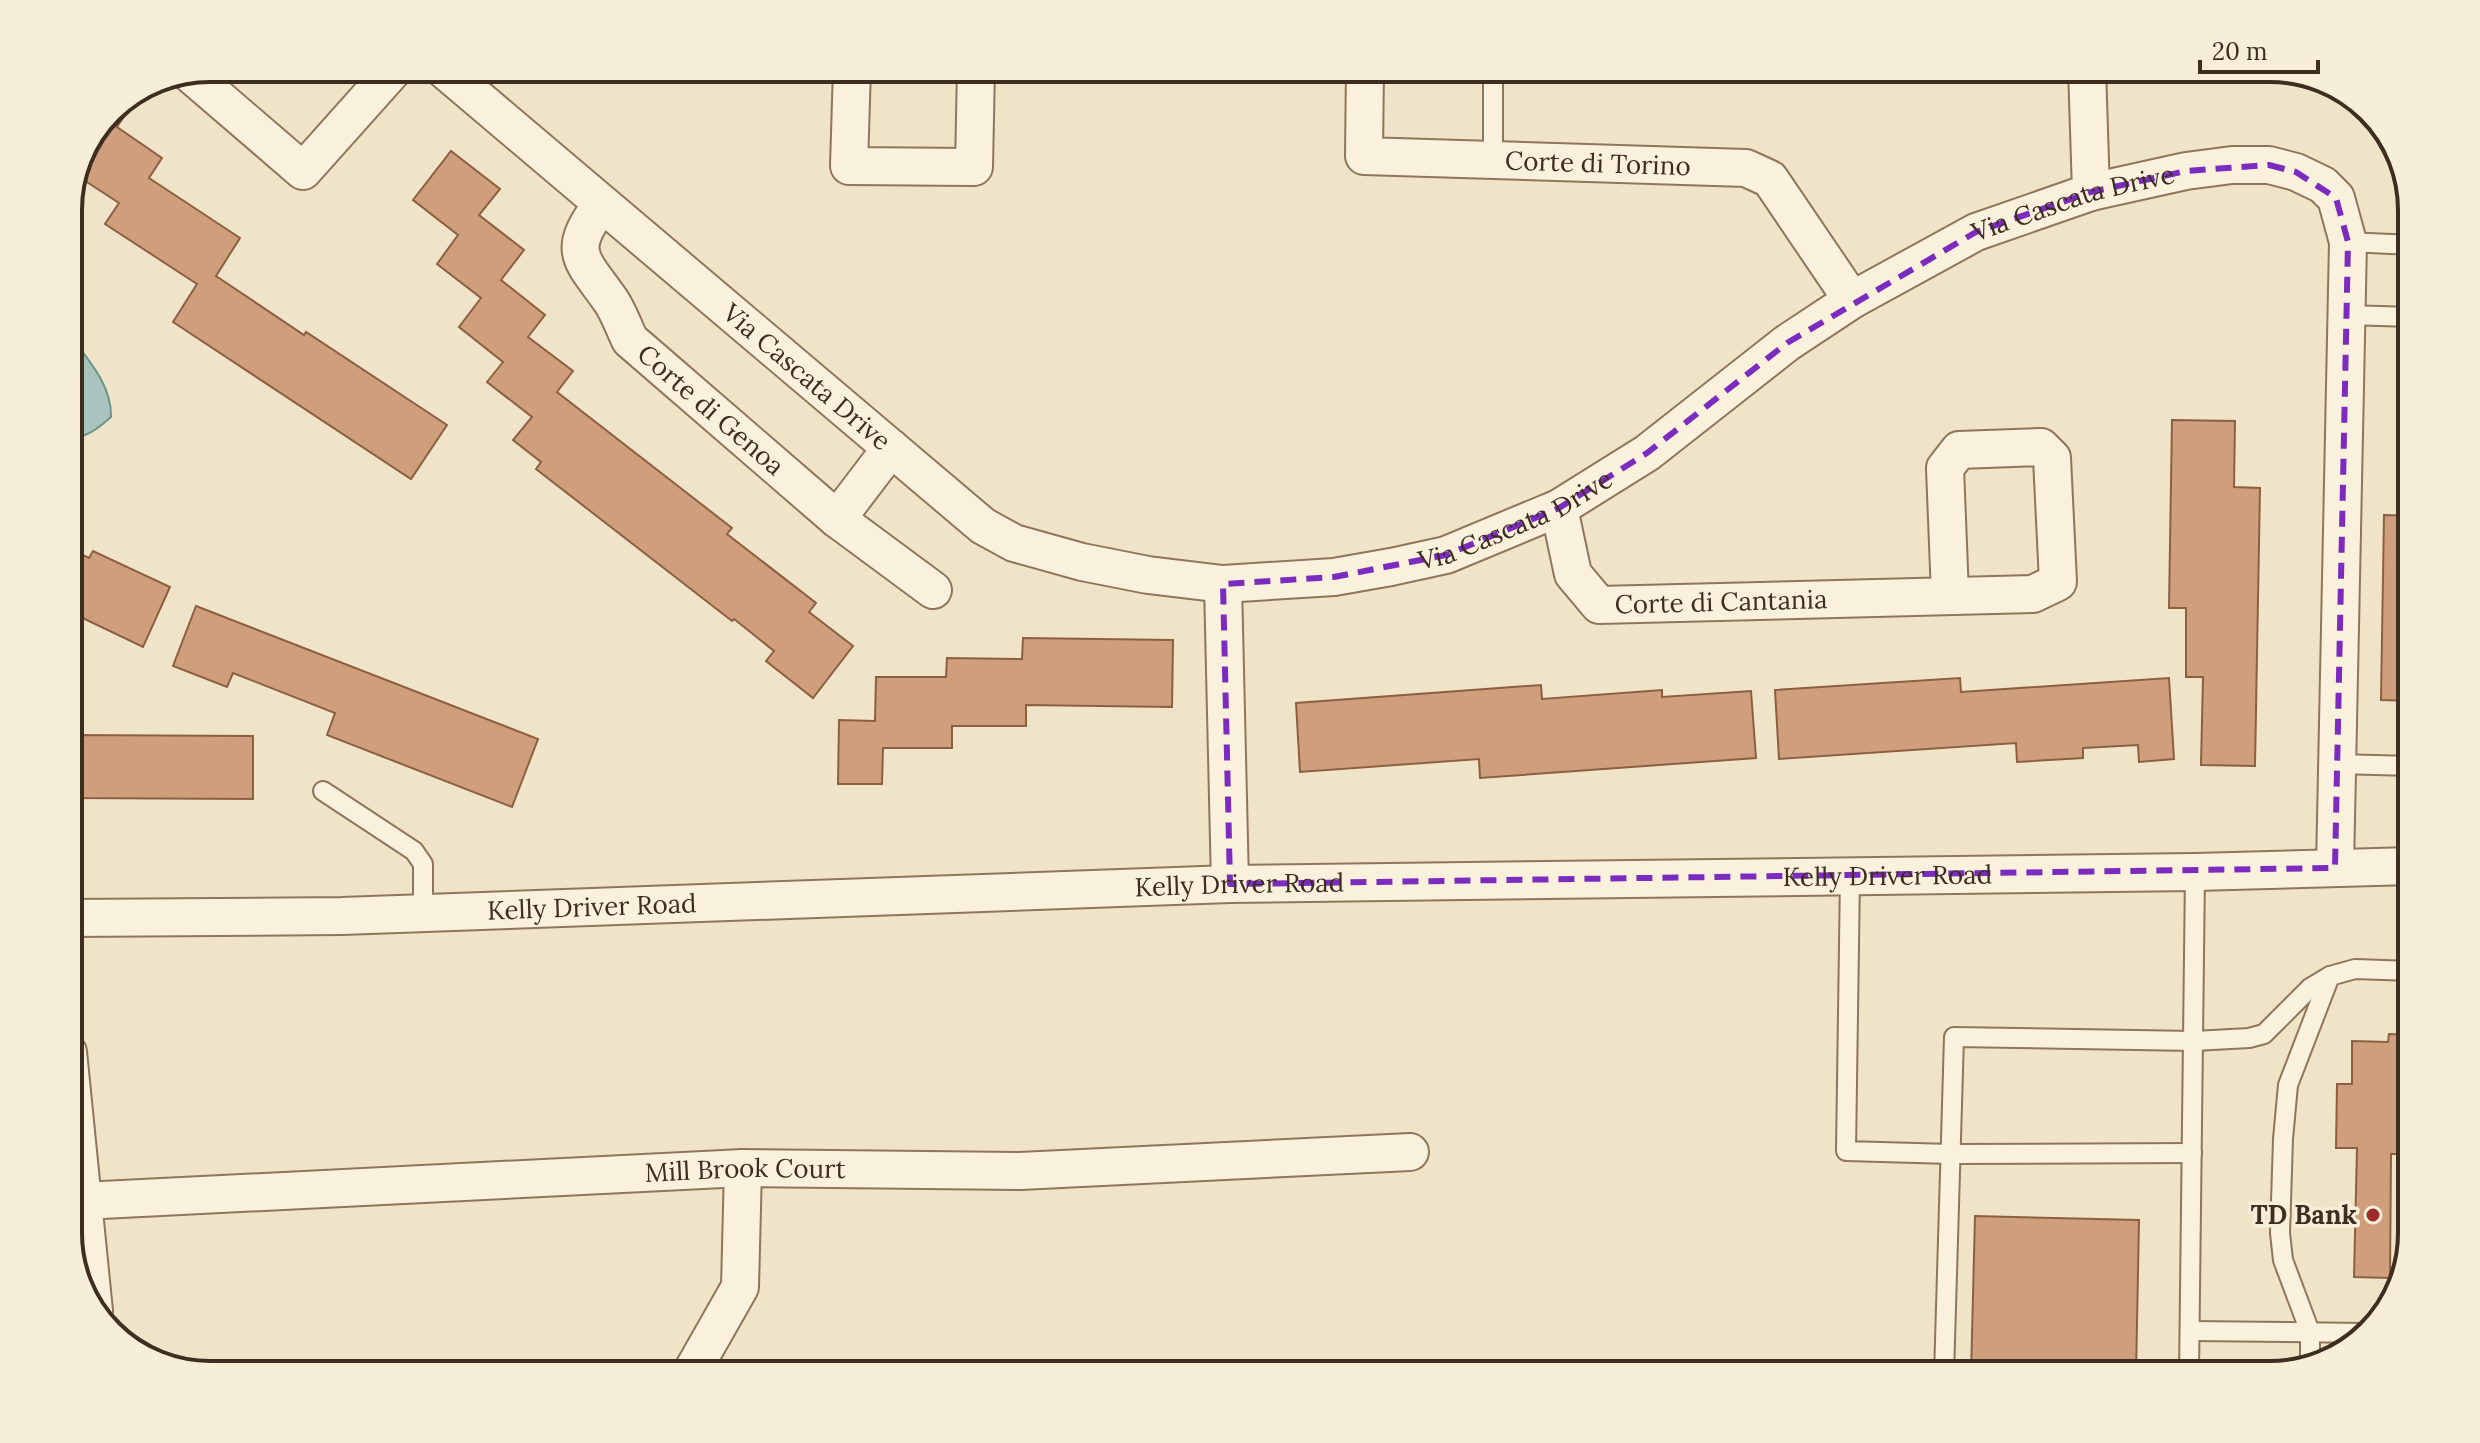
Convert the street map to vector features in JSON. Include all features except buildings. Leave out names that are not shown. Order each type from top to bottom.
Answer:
[{"type":"street","points":[[200,83],[303,171],[382,82]]},
{"type":"street","name":"Via Cascata Drive","points":[[458,82],[983,526],[1014,543],[1082,562],[1148,575],[1223,584],[1334,577],[1446,555],[1559,508],[1647,453],[1787,343],[1852,300],[1976,232],[2091,192],[2186,171],[2232,165],[2269,165],[2296,172],[2323,185],[2336,198],[2348,242],[2335,868]]},
{"type":"street","points":[[852,82],[849,166],[974,167],[976,82]]},
{"type":"street","name":"Corte di Torino","points":[[1365,82],[1364,156],[1746,168],[1770,179],[1852,300]]},
{"type":"street","points":[[2087,82],[2091,192]]},
{"type":"street","name":"Corte di Genoa","points":[[602,204],[586,224],[581,236],[581,251],[587,270],[612,303],[630,340],[837,519],[933,590]]},
{"type":"street","name":"Corte di Cantania","points":[[1559,508],[1573,574],[1599,605],[2033,594],[2058,582],[2052,458],[2041,447],[1959,450],[1945,468],[1950,595]]},
{"type":"street","points":[[837,519],[891,448]]},
{"type":"street","points":[[1223,584],[1230,884]]},
{"type":"street","name":"Kelly Driver Road","points":[[82,918],[342,916],[1230,884],[2195,872],[2398,866]]},
{"type":"street","name":"Mill Brook Court","points":[[82,1201],[743,1168],[1020,1171],[1410,1152]]},
{"type":"street","points":[[698,1361],[740,1287],[743,1168]]},
{"type":"street","points":[[82,1201],[90,1277]]},
{"type":"lane","points":[[1493,82],[1493,160]]},
{"type":"lane","points":[[2348,242],[2398,244]]},
{"type":"lane","points":[[2347,315],[2398,317]]},
{"type":"lane","points":[[2337,764],[2398,766]]},
{"type":"lane","points":[[323,791],[414,851],[423,864],[423,913]]},
{"type":"lane","points":[[2189,1361],[2195,872]]},
{"type":"lane","points":[[1850,876],[1846,1151],[2192,1153]]},
{"type":"lane","points":[[1944,1361],[1954,1037],[2194,1041],[2249,1038],[2264,1034],[2310,988],[2330,976],[2355,969],[2398,971]]},
{"type":"lane","points":[[2310,1354],[2310,1332],[2283,1260],[2280,1233],[2283,1139],[2288,1085],[2330,976]]},
{"type":"lane","points":[[2190,1331],[2351,1333]]},
{"type":"highlighted area","points":[[2269,165],[2296,172],[2336,198],[2348,242],[2335,868],[1230,884],[1223,584],[1334,577],[1446,555],[1559,508],[1647,453],[1787,343],[1976,232],[2091,192],[2186,171]]},
{"type":"water","points":[[82,351],[103,383],[110,405],[111,417],[82,436]]},
{"type":"place","name":"TD Bank","points":[[2373,1215]]}]
